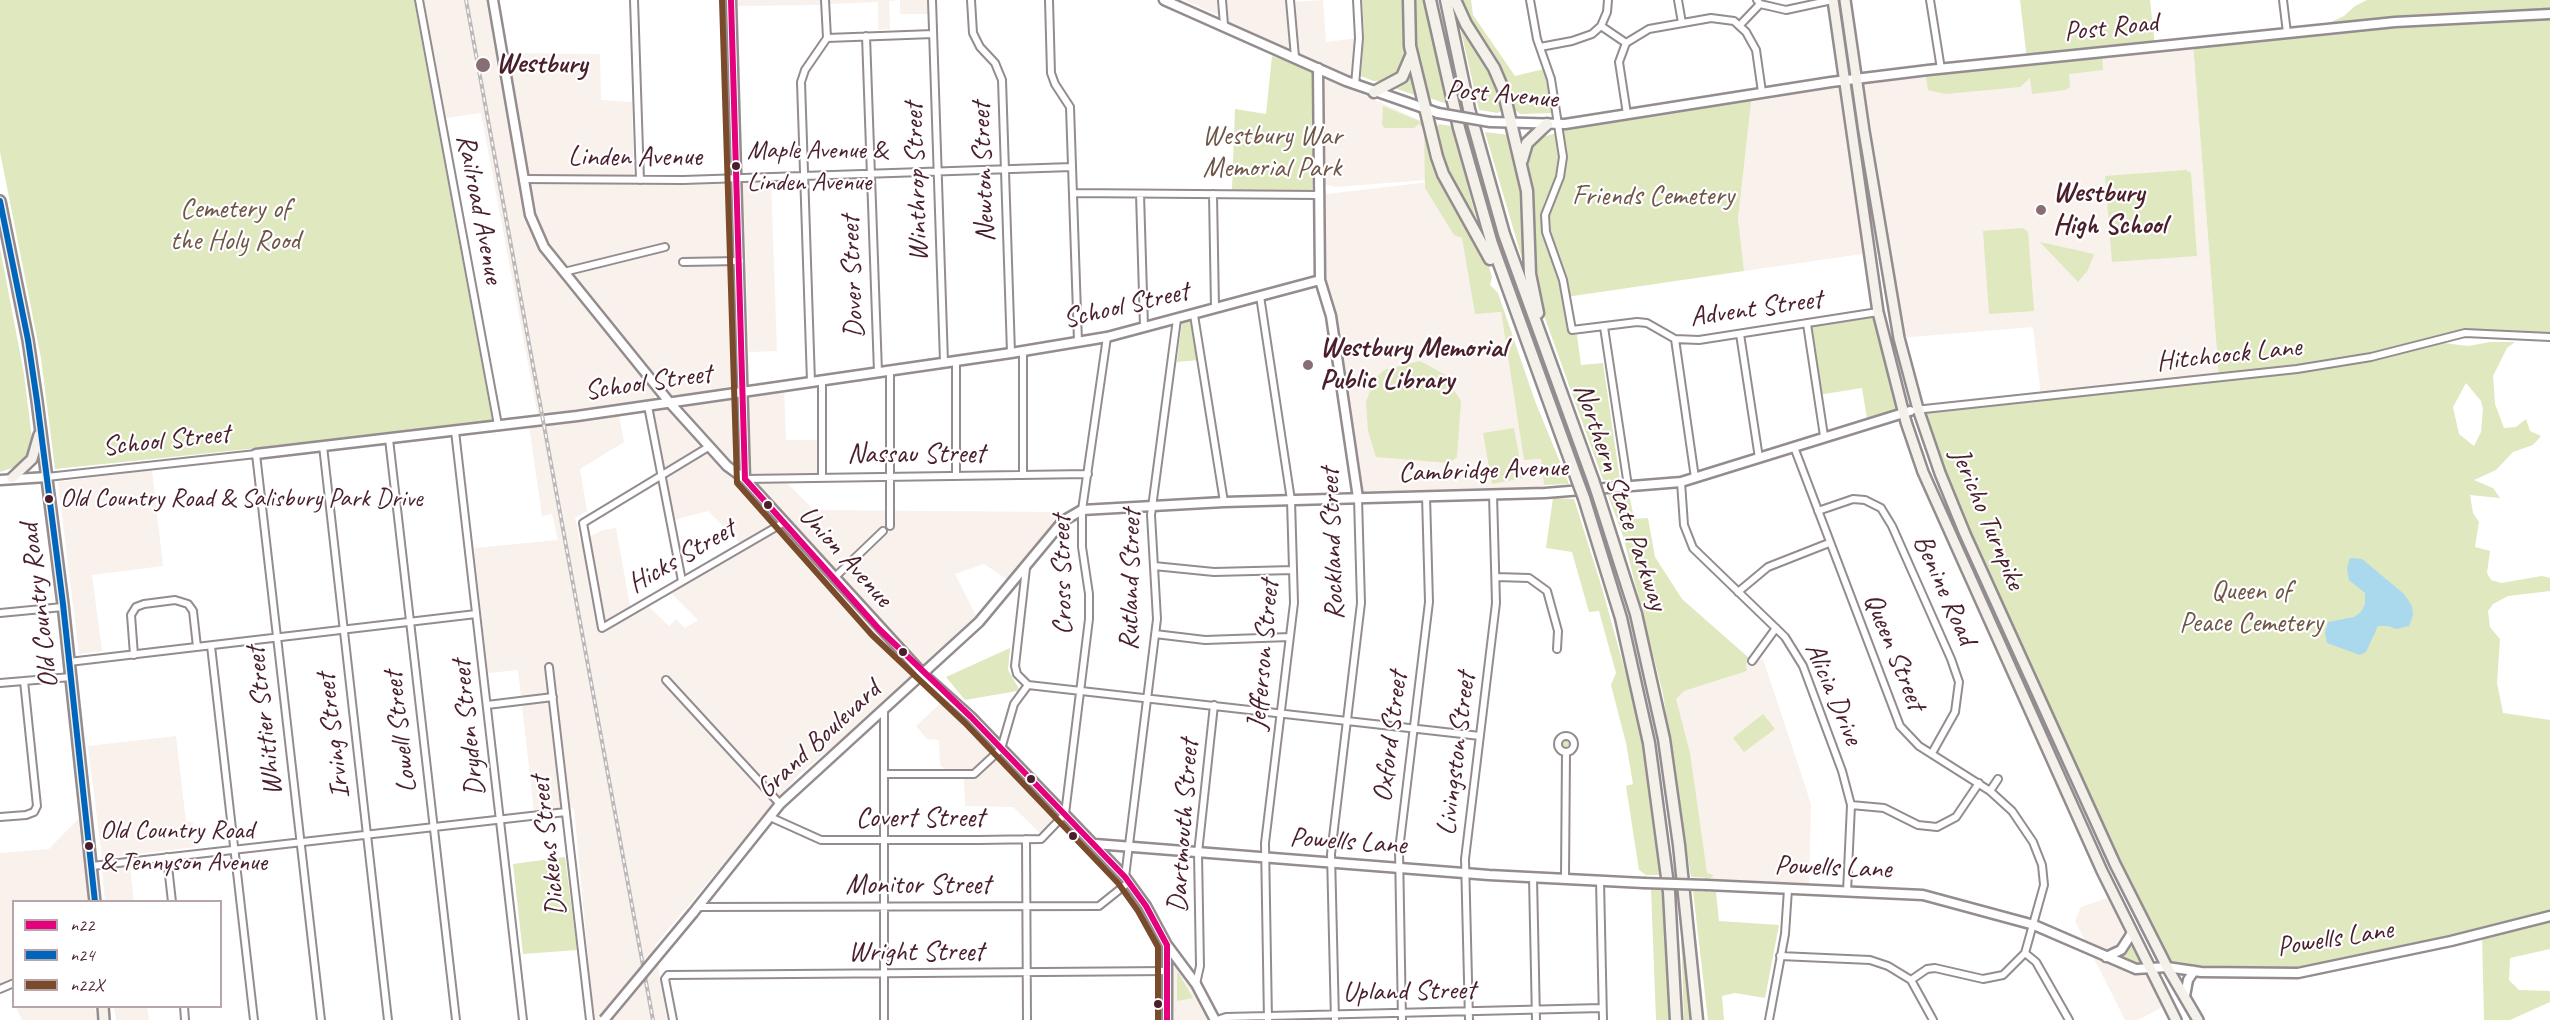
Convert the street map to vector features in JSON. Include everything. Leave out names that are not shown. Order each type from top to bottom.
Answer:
[{"type":"highway","points":[[1409,0],[1412,53],[1443,174],[1481,240],[1512,304]]},
{"type":"highway","name":"Northern State Parkway","points":[[1430,0],[1468,162],[1512,304],[1584,498],[1621,618],[1649,743],[1667,869],[1676,1020]]},
{"type":"highway","name":"Northern State Parkway","points":[[1446,0],[1469,108],[1516,272],[1593,480],[1636,614],[1664,739],[1678,835],[1697,1020]]},
{"type":"highway","points":[[1455,0],[1466,24],[1497,72],[1521,163],[1529,205],[1532,286],[1545,353]]},
{"type":"highway","points":[[1374,92],[1402,76],[1409,66],[1412,53]]},
{"type":"highway","points":[[1521,163],[1527,143],[1553,124]]},
{"type":"main road","name":"Jericho Turnpike","points":[[1832,0],[1878,312],[1910,411],[2115,864],[2167,967],[2198,1020]]},
{"type":"main road","name":"Jericho Turnpike","points":[[1845,0],[1910,411],[1923,472],[2132,933],[2176,1020]]},
{"type":"main road","name":"Old Country Road","points":[[0,201],[28,340],[47,477],[95,900]]},
{"type":"main road","points":[[1869,256],[1884,253]]},
{"type":"main road","points":[[12,478],[32,459],[40,430]]},
{"type":"street","name":"Railroad Avenue","points":[[419,0],[498,425]]},
{"type":"street","name":"Union Avenue","points":[[493,0],[523,179],[536,232],[564,272],[670,403],[727,466],[745,479],[783,524],[923,674],[1001,749],[1127,879],[1146,906],[1167,945],[1196,984],[1216,1020]]},
{"type":"street","points":[[634,0],[640,180]]},
{"type":"street","points":[[731,0],[745,479]]},
{"type":"street","points":[[811,382],[801,82],[805,70],[827,38],[825,0]]},
{"type":"street","name":"Winthrop Street","points":[[932,0],[944,362]]},
{"type":"street","name":"Newton Street","points":[[971,0],[973,33],[980,46],[995,63],[1002,80],[1011,353]]},
{"type":"street","points":[[1049,0],[1051,73],[1055,84],[1070,107],[1078,342]]},
{"type":"street","name":"Post Avenue","points":[[1164,0],[1355,85],[1425,110],[1490,122],[1553,124],[1856,79]]},
{"type":"street","points":[[1222,0],[1224,26]]},
{"type":"street","points":[[1290,0],[1295,57]]},
{"type":"street","points":[[1355,85],[1359,38],[1357,0]]},
{"type":"street","points":[[1530,0],[1540,47],[1551,79],[1553,124]]},
{"type":"street","points":[[1540,47],[1582,39],[1601,26],[1607,12],[1608,0]]},
{"type":"street","points":[[1678,0],[1682,23]]},
{"type":"street","points":[[1741,24],[1758,2],[1786,10],[1832,0]]},
{"type":"street","points":[[1930,0],[1941,69]]},
{"type":"street","points":[[2283,0],[2287,33]]},
{"type":"street","name":"Post Road","points":[[1856,79],[2395,22],[2550,14]]},
{"type":"street","points":[[1627,114],[1619,62],[1626,44],[1649,29],[1711,18],[1727,19],[1741,24],[1756,50],[1762,92]]},
{"type":"street","points":[[1601,26],[1626,44]]},
{"type":"street","points":[[827,38],[933,34]]},
{"type":"street","name":"Dover Street","points":[[866,36],[878,372]]},
{"type":"street","name":"Rockland Street","points":[[1318,68],[1320,280],[1331,316],[1358,498],[1361,603],[1332,863],[1335,1017]]},
{"type":"street","name":"Advent Street","points":[[1553,124],[1563,158],[1560,177],[1545,215],[1546,232],[1563,280],[1572,330],[1647,323],[1675,339],[1700,340],[1878,312]]},
{"type":"street","name":"Linden Avenue","points":[[523,179],[737,178],[1072,167]]},
{"type":"street","points":[[1073,193],[1318,195]]},
{"type":"street","points":[[1140,194],[1144,327]]},
{"type":"street","points":[[1213,194],[1215,308]]},
{"type":"street","points":[[564,272],[665,247]]},
{"type":"street","points":[[683,262],[740,261]]},
{"type":"street","name":"School Street","points":[[47,477],[455,431],[744,393],[1011,353],[1107,337],[1320,280]]},
{"type":"street","name":"Jefferson Street","points":[[1260,296],[1291,500],[1294,603],[1265,858],[1268,1018]]},
{"type":"street","points":[[1194,315],[1224,502]]},
{"type":"street","name":"Rutland Street","points":[[1127,879],[1155,634],[1152,507],[1177,319]]},
{"type":"street","points":[[1807,324],[1824,436]]},
{"type":"street","points":[[1604,327],[1628,486]]},
{"type":"street","name":"Hitchcock Lane","points":[[1910,411],[2297,369],[2371,357],[2465,333],[2550,337]]},
{"type":"street","points":[[1740,334],[1759,458]]},
{"type":"street","name":"Cross Street","points":[[1065,814],[1089,594],[1082,548],[1082,510],[1107,337]]},
{"type":"street","points":[[1675,339],[1695,478]]},
{"type":"street","points":[[1023,351],[1023,475]]},
{"type":"street","points":[[956,361],[956,476]]},
{"type":"street","name":"Dover Street","points":[[890,371],[890,526]]},
{"type":"street","points":[[822,381],[822,477]]},
{"type":"street","points":[[659,389],[655,400],[648,406],[682,581]]},
{"type":"street","name":"Cambridge Avenue","points":[[1082,510],[1224,502],[1545,493],[1681,482],[1910,411]]},
{"type":"street","name":"Dryden Street","points":[[455,431],[523,1020]]},
{"type":"street","name":"Lowell Street","points":[[389,439],[456,1020]]},
{"type":"street","name":"Irving Street","points":[[322,446],[388,1020]]},
{"type":"street","points":[[661,475],[710,446]]},
{"type":"street","name":"Queen Street","points":[[1794,447],[1896,719],[1912,740],[1979,783],[2013,811],[2024,826],[2042,865],[2044,885],[2025,953]]},
{"type":"street","name":"Whittier Street","points":[[256,454],[321,1020]]},
{"type":"street","name":"Nassau Street","points":[[745,479],[1088,474]]},
{"type":"street","name":"Hicks Street","points":[[661,475],[583,523],[603,628],[783,524]]},
{"type":"street","points":[[0,480],[47,477]]},
{"type":"street","name":"Alicia Drive","points":[[1681,482],[1684,525],[1689,541],[1702,560],[1776,628],[1793,647],[1803,666],[1842,771],[1851,805],[1847,891]]},
{"type":"street","name":"Livingston Street","points":[[1469,1020],[1466,873],[1496,603],[1493,494]]},
{"type":"street","name":"Oxford Street","points":[[1402,1016],[1399,868],[1429,602],[1426,496]]},
{"type":"street","name":"Benine Road","points":[[1818,511],[1853,499],[1865,500],[1881,508],[1892,526],[1952,659],[1959,682],[1955,712],[1932,753]]},
{"type":"street","name":"Grand Boulevard","points":[[604,1020],[780,804],[992,609],[1064,521],[1082,510]]},
{"type":"street","points":[[834,578],[883,531]]},
{"type":"street","points":[[1738,592],[1768,567],[1829,543]]},
{"type":"street","points":[[1154,566],[1214,572],[1293,570]]},
{"type":"street","points":[[1026,568],[1015,666],[1017,674],[1028,685],[1480,736]]},
{"type":"street","points":[[1496,577],[1529,578],[1547,591],[1558,631],[1557,649]]},
{"type":"street","points":[[134,655],[131,615],[136,607],[175,600],[188,604],[193,611],[197,647]]},
{"type":"street","points":[[0,613],[63,607]]},
{"type":"street","points":[[69,662],[476,614]]},
{"type":"street","points":[[1752,661],[1776,628]]},
{"type":"street","points":[[1155,634],[1205,640],[1290,637]]},
{"type":"street","points":[[211,646],[254,1020]]},
{"type":"street","name":"Dickens Street","points":[[549,668],[590,1020]]},
{"type":"street","points":[[0,683],[71,677]]},
{"type":"street","points":[[666,680],[780,804]]},
{"type":"street","points":[[0,817],[26,815],[34,812],[37,806],[24,681]]},
{"type":"street","points":[[884,774],[974,774],[1001,749],[1014,704],[1028,685]]},
{"type":"street","points":[[487,705],[553,697]]},
{"type":"street","name":"Dartmouth Street","points":[[1196,984],[1200,966],[1198,853],[1214,705]]},
{"type":"street","points":[[884,709],[884,1020]]},
{"type":"street","points":[[1565,878],[1566,752]]},
{"type":"street","points":[[1990,791],[1998,779]]},
{"type":"street","points":[[1851,805],[1884,808],[1918,825],[1937,827],[1956,817],[1979,783]]},
{"type":"street","points":[[92,866],[566,812]]},
{"type":"street","name":"Covert Street","points":[[770,817],[821,840],[1041,839],[1065,814]]},
{"type":"street","points":[[1026,839],[1027,1020]]},
{"type":"street","name":"Powells Lane","points":[[1095,844],[1466,873],[1923,895],[2034,925],[2136,969],[2167,967],[2194,971],[2298,973],[2550,916]]},
{"type":"street","points":[[167,857],[172,900]]},
{"type":"street","points":[[1533,877],[1536,1020]]},
{"type":"street","name":"Monitor Street","points":[[695,910],[1099,906],[1127,879]]},
{"type":"street","points":[[1600,880],[1603,1020]]},
{"type":"street","points":[[1769,1020],[1785,934],[1788,889]]},
{"type":"street","points":[[2106,957],[2121,950],[2132,933]]},
{"type":"street","points":[[1167,945],[1167,1020]]},
{"type":"street","points":[[1911,980],[1927,969],[1935,968],[1972,978],[1990,979],[2003,975],[2025,953],[2036,962],[2068,1020]]},
{"type":"street","points":[[1780,956],[1870,960],[1888,966],[1911,980],[1933,1020]]},
{"type":"street","name":"Wright Street","points":[[673,1020],[666,977],[1168,971]]},
{"type":"street","points":[[2184,996],[2188,980],[2194,971]]},
{"type":"street","name":"Upland Street","points":[[1216,1020],[1226,1017],[1402,1016],[1469,1011],[1602,1008]]},
{"type":"shaded area","points":[[423,0],[489,0],[497,53],[600,54],[601,100],[632,102],[634,185],[731,184],[735,341],[739,342],[741,389],[667,399],[659,390],[649,405],[784,386],[786,440],[822,440],[822,477],[782,478],[814,510],[1058,512],[1063,517],[1014,584],[984,564],[955,574],[979,622],[918,679],[799,774],[655,945],[667,1020],[594,1020],[574,808],[534,812],[518,670],[488,673],[474,548],[558,540],[552,514],[542,516],[529,426],[556,423],[554,415],[538,417],[481,113],[446,118]],"holes":[[[648,406],[670,521],[708,511],[743,546],[668,590],[698,620],[685,628],[676,619],[669,626],[645,603],[631,611],[616,528],[603,530],[580,541],[575,518],[587,511],[580,469],[624,442],[618,410]]]},
{"type":"shaded area","points":[[737,0],[822,0],[822,5],[737,6]]},
{"type":"shaded area","points":[[829,0],[900,0],[889,1],[890,29],[878,30],[878,2],[829,4]]},
{"type":"shaded area","points":[[900,0],[929,0],[929,14],[900,14]]},
{"type":"shaded area","points":[[1184,0],[1218,0],[1220,16]]},
{"type":"shaded area","points":[[1222,0],[1290,0],[1290,2],[1323,0],[1326,42],[1359,38],[1355,85],[1224,25]]},
{"type":"shaded area","name":"Westbury High School","points":[[2193,43],[2219,378],[2041,396],[2033,327],[1899,338],[1856,79]]},
{"type":"shaded area","points":[[1328,79],[1424,122],[1427,180],[1335,187],[1324,184],[1325,81]]},
{"type":"shaded area","points":[[1844,80],[1869,253],[1744,271],[1738,219],[1752,94]]},
{"type":"shaded area","points":[[771,181],[777,351],[749,352],[743,182]]},
{"type":"shaded area","points":[[1429,182],[1458,215],[1475,313],[1501,312],[1524,460],[1541,459],[1545,493],[1358,498],[1331,316],[1320,280],[1318,195]]},
{"type":"shaded area","points":[[152,470],[163,566],[92,575],[102,651],[79,654],[58,482]]},
{"type":"shaded area","points":[[1763,659],[1811,804],[1809,890],[1707,885],[1690,753],[1674,694],[1747,671],[1746,664]]},
{"type":"shaded area","points":[[945,699],[1060,813],[1040,833],[1013,807],[965,806],[964,779],[940,766],[939,740],[927,739],[916,726]]},
{"type":"shaded area","points":[[176,736],[186,822],[193,822],[195,847],[102,858],[88,746]]},
{"type":"shaded area","points":[[81,816],[88,900],[12,900],[12,977],[0,983],[0,853],[49,849]]},
{"type":"shaded area","points":[[130,867],[134,900],[105,900],[102,870]]},
{"type":"shaded area","points":[[2113,896],[2168,1004],[2138,1020],[2125,1020],[2075,921],[2081,907]]},
{"type":"shaded area","points":[[1175,967],[1181,970],[1210,1020],[1174,1020],[1172,972]]},
{"type":"shaded area","points":[[16,1008],[95,1008],[97,1020],[22,1020]]},
{"type":"shaded area","points":[[114,1008],[147,1008],[149,1020],[116,1020]]},
{"type":"green space","name":"Cemetery of the Holy Rood","points":[[0,0],[414,0],[492,420],[490,424],[55,469],[41,358],[0,152]]},
{"type":"green space","points":[[1362,0],[1407,0],[1409,49],[1405,70],[1388,81],[1373,81],[1361,76],[1364,34]]},
{"type":"green space","points":[[1413,0],[1424,0],[1447,104],[1427,97],[1413,38]]},
{"type":"green space","points":[[1460,0],[1471,0],[1473,15],[1515,76],[1544,69],[1554,113],[1520,114],[1511,107],[1502,72],[1466,16]]},
{"type":"green space","points":[[2020,0],[2150,0],[2155,46],[2102,52],[2103,70],[2069,74],[2070,87],[2065,90],[2032,94],[2030,78],[2020,87],[1946,94],[1928,90],[1925,70],[2027,60]]},
{"type":"green space","name":"Queen of Peace Cemetery","points":[[2367,0],[2550,0],[2550,333],[2488,333],[2437,340],[2468,346],[2490,342],[2515,342],[2507,348],[2493,376],[2495,404],[2504,428],[2516,427],[2526,419],[2530,431],[2541,436],[2533,445],[2513,452],[2496,470],[2474,480],[2493,488],[2500,498],[2470,495],[2473,513],[2479,522],[2475,547],[2490,551],[2487,573],[2491,580],[2501,583],[2542,576],[2550,578],[2550,591],[2508,596],[2493,604],[2488,611],[2490,627],[2500,639],[2497,683],[2503,713],[2550,720],[2550,949],[2510,958],[2509,980],[2519,990],[2550,991],[2550,1002],[2510,1020],[2484,1020],[2482,933],[2298,973],[2167,967],[1965,534],[1918,409],[2219,378],[2193,43],[2314,30],[2344,16],[2355,6]],"holes":[[[2466,383],[2481,401],[2483,409],[2481,432],[2474,446],[2459,434],[2453,407]]]},
{"type":"green space","points":[[1458,18],[1493,70],[1503,109],[1498,113],[1479,110]]},
{"type":"green space","name":"Westbury War Memorial Park","points":[[1272,56],[1315,72],[1312,190],[1232,190],[1235,109],[1266,114]]},
{"type":"green space","points":[[1412,71],[1417,96],[1392,87]]},
{"type":"green space","name":"Friends Cemetery","points":[[1752,94],[1738,219],[1744,271],[1566,297],[1546,232],[1549,201],[1560,177],[1563,157],[1558,124]]},
{"type":"green space","points":[[1383,106],[1424,123],[1486,256],[1492,277],[1490,285],[1498,293],[1535,401],[1569,484],[1544,485],[1541,459],[1524,460],[1501,312],[1475,314],[1462,238],[1454,235],[1425,188],[1424,129],[1419,124],[1414,128],[1385,128],[1382,125]]},
{"type":"green space","points":[[1439,124],[1452,126],[1478,226],[1442,161],[1436,127]]},
{"type":"green space","points":[[1485,132],[1509,135],[1522,171],[1529,269],[1525,269]]},
{"type":"green space","points":[[1557,133],[1560,160],[1557,174],[1544,203],[1542,226],[1560,283],[1568,329],[1572,335],[1577,335],[1581,365],[1603,363],[1620,480],[1603,480],[1537,296],[1533,199],[1526,162],[1528,151],[1538,138]]},
{"type":"green space","points":[[2186,170],[2191,173],[2197,256],[2112,262],[2105,176]]},
{"type":"green space","points":[[2023,228],[2028,232],[2034,311],[1989,314],[1983,231]]},
{"type":"green space","points":[[2040,242],[2094,254],[2088,270],[2078,282]]},
{"type":"green space","points":[[0,248],[24,374],[33,447],[25,464],[0,472]]},
{"type":"green space","points":[[1878,312],[1903,412],[1868,424],[1862,388],[1818,395],[1807,324]]},
{"type":"green space","points":[[1192,319],[1199,360],[1177,362],[1182,322]]},
{"type":"green space","points":[[1420,361],[1444,374],[1461,401],[1457,457],[1449,463],[1376,457],[1368,431],[1366,402],[1374,380],[1384,370]]},
{"type":"green space","points":[[1514,428],[1523,478],[1492,484],[1483,433]]},
{"type":"green space","points":[[1629,493],[1634,519],[1648,518],[1655,557],[1682,599],[1749,658],[1746,664],[1747,671],[1684,691],[1676,699],[1690,753],[1707,873],[1714,875],[1710,878],[1691,877],[1663,694],[1623,536],[1608,495]]},
{"type":"green space","points":[[1553,498],[1574,499],[1602,588],[1639,722],[1660,875],[1646,875],[1639,870],[1626,786],[1633,784],[1626,743],[1611,685],[1616,673],[1599,611],[1589,612],[1572,552],[1546,548]]},
{"type":"green space","points":[[1010,648],[1008,670],[1019,689],[1017,691],[965,700],[946,677]]},
{"type":"green space","points":[[1763,714],[1775,729],[1744,752],[1733,738]]},
{"type":"green space","points":[[1566,736],[1574,744],[1566,752],[1558,744]]},
{"type":"green space","points":[[565,857],[577,950],[523,954],[513,864]]},
{"type":"green space","points":[[1651,889],[1662,890],[1669,1020],[1656,1020]]},
{"type":"green space","points":[[1693,891],[1716,892],[1719,921],[1779,925],[1765,998],[1735,993],[1722,996],[1724,1020],[1708,1020]]},
{"type":"green space","points":[[1682,937],[1690,1020],[1684,1020]]},
{"type":"green space","points":[[2131,939],[2146,968],[2136,967],[2112,957]]},
{"type":"green space","points":[[1177,973],[1179,974],[1193,998],[1177,1001]]},
{"type":"water","points":[[2350,558],[2362,559],[2404,594],[2412,606],[2413,615],[2409,626],[2396,629],[2378,626],[2366,652],[2360,655],[2327,643],[2325,633],[2328,622],[2354,617],[2361,612],[2365,604],[2365,593],[2349,580],[2347,568]]},
{"type":"railway","points":[[466,0],[653,1020]]},
{"type":"transit line","name":"n22X","points":[[722,0],[737,483],[872,635],[965,723],[1118,883],[1138,911],[1158,947],[1158,1020]]},
{"type":"transit line","name":"n22","points":[[731,0],[745,479]]},
{"type":"transit line","name":"n24","points":[[0,201],[28,340],[37,401],[63,604],[95,900]]},
{"type":"transit line","name":"n22","points":[[745,479],[879,629],[971,717],[1125,877],[1146,906],[1167,945],[1167,1020]]},
{"type":"place","name":"Westbury","points":[[483,65]]},
{"type":"place","name":"Maple Avenue & Linden Avenue","points":[[736,166]]},
{"type":"place","name":"Westbury High School","points":[[2041,210]]},
{"type":"place","name":"Westbury Memorial Public Library","points":[[1308,365]]},
{"type":"place","name":"Old Country Road & Salisbury Park Drive","points":[[49,499]]},
{"type":"place","name":"Old Country Road & Tennyson Avenue","points":[[89,846]]}]
